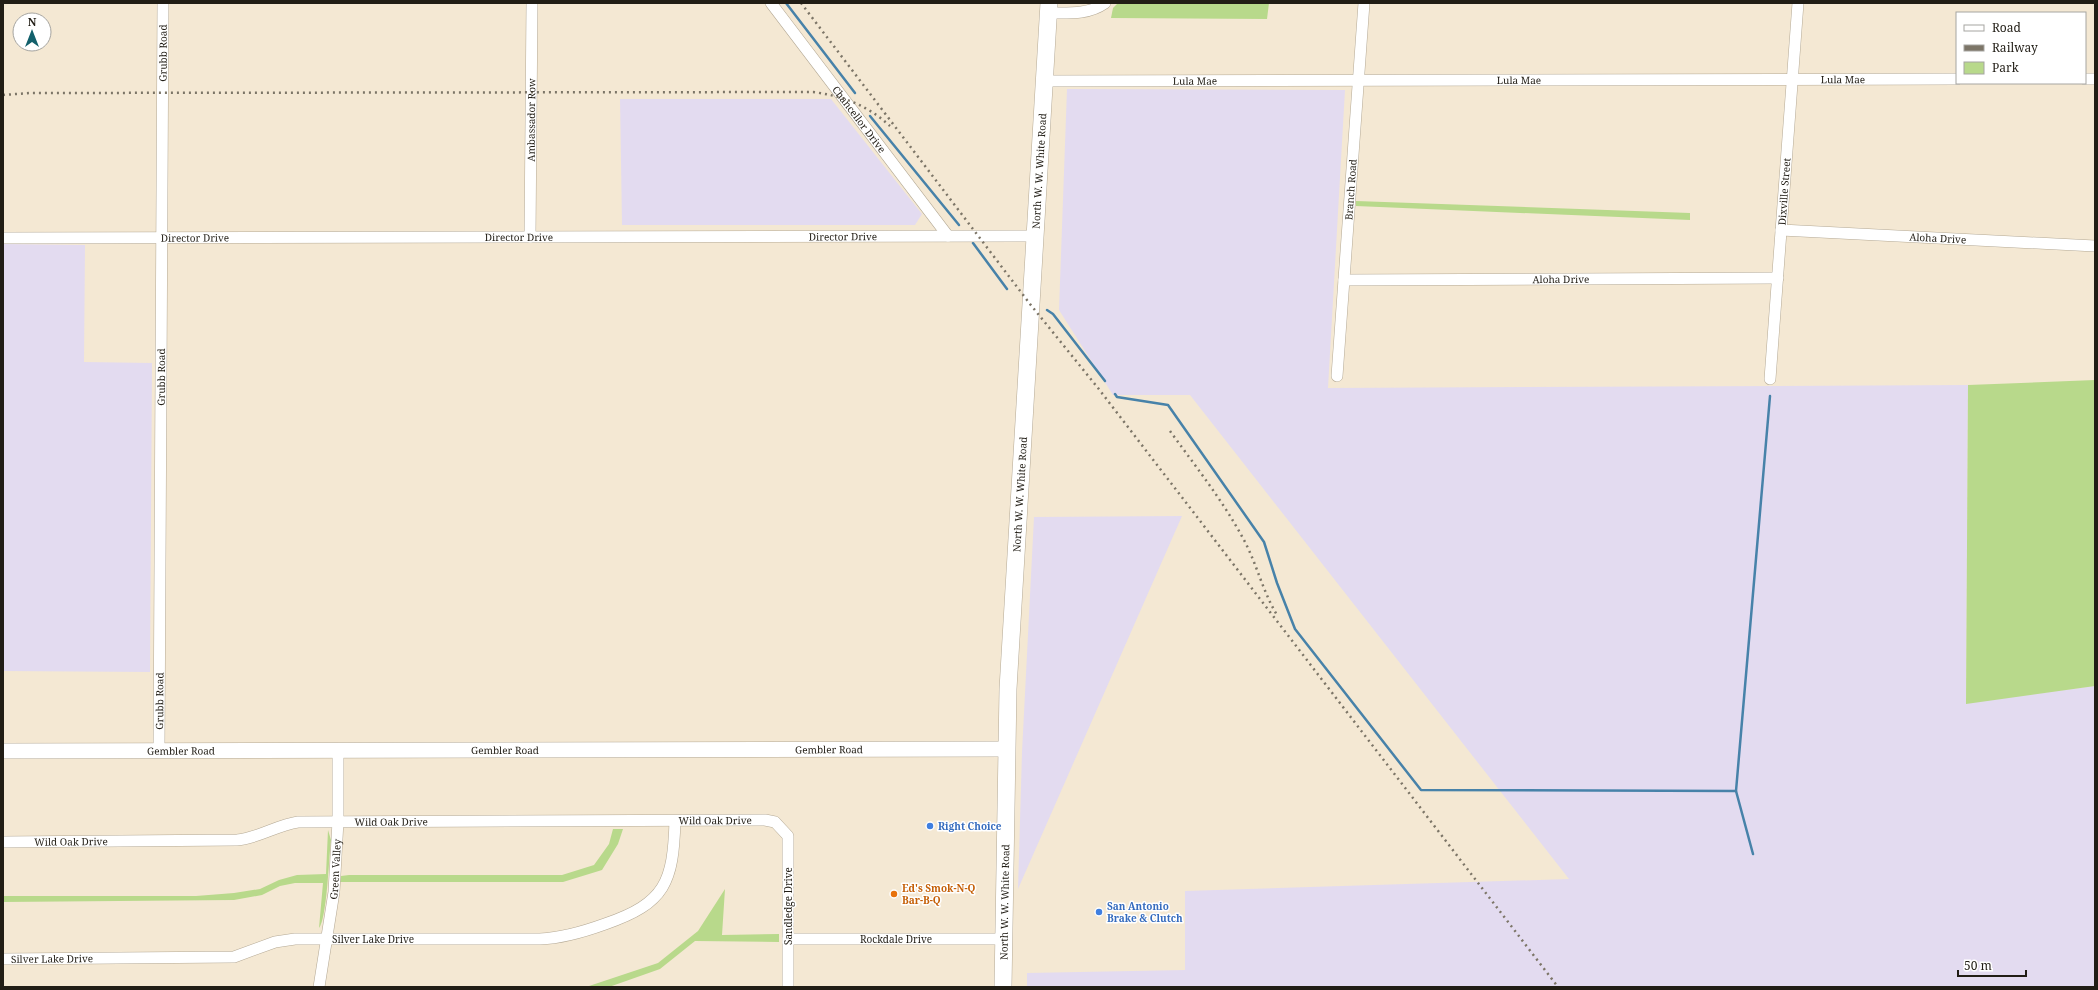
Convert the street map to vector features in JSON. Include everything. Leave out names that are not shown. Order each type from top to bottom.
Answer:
[{"type":"main road","name":"North W. W. White Road","points":[[1003,987],[1007,749],[1013,591],[1048,8]]},
{"type":"main road","name":"Gembler Road","points":[[3,751],[1007,749]]},
{"type":"street","name":"Grubb Road","points":[[159,751],[163,3]]},
{"type":"street","name":"Ambassador Row","points":[[530,236],[532,3]]},
{"type":"street","name":"Chancellor Drive","points":[[771,3],[948,236]]},
{"type":"street","points":[[1048,8],[1083,12],[1099,8],[1106,3]]},
{"type":"street","name":"Branch Road","points":[[1337,376],[1364,3]]},
{"type":"street","name":"Dixville Street","points":[[1770,379],[1798,3]]},
{"type":"street","name":"Lula Mae","points":[[1043,81],[1956,79]]},
{"type":"street","name":"Aloha Drive","points":[[1781,230],[2095,246]]},
{"type":"street","name":"Director Drive","points":[[3,238],[1035,236]]},
{"type":"street","name":"Aloha Drive","points":[[1344,280],[1778,278]]},
{"type":"street","name":"Green Valley","points":[[319,987],[334,892],[338,821],[338,750]]},
{"type":"street","name":"Wild Oak Drive","points":[[3,842],[237,840],[257,837],[290,823],[338,821],[765,820],[775,822],[781,827]]},
{"type":"street","name":"Silver Lake Drive","points":[[3,959],[234,957],[283,940],[558,938],[583,932],[628,916],[649,904],[657,895],[667,878],[673,860],[675,821]]},
{"type":"street","name":"Sandledge Drive","points":[[781,827],[788,836],[788,987]]},
{"type":"street","name":"Rockdale Drive","points":[[788,939],[1004,939]]},
{"type":"shaded area","points":[[1067,89],[1345,90],[1328,388],[1968,385],[1966,703],[2095,686],[2095,987],[1027,987],[1027,973],[1185,970],[1185,891],[1569,879],[1190,395],[1113,395],[1059,310]]},
{"type":"shaded area","points":[[620,99],[831,99],[922,214],[915,225],[622,225]]},
{"type":"shaded area","points":[[3,244],[85,245],[84,362],[152,363],[150,672],[3,671]]},
{"type":"shaded area","points":[[1182,516],[1018,889],[1022,752],[1034,517]]},
{"type":"green space","points":[[1118,3],[1269,3],[1267,19],[1111,18],[1113,8]]},
{"type":"green space","points":[[1356,201],[1690,213],[1690,220],[1356,206]]},
{"type":"green space","points":[[2095,380],[2095,686],[1966,704],[1968,385]]},
{"type":"green space","points":[[613,829],[623,829],[618,844],[602,870],[563,882],[340,882],[341,876],[349,875],[562,875],[594,865],[609,844]]},
{"type":"green space","points":[[328,830],[331,840],[327,886],[324,913],[319,928],[323,883],[295,883],[280,886],[262,895],[234,900],[3,902],[3,850],[4,896],[196,896],[260,889],[279,880],[297,875],[326,874]]},
{"type":"green space","points":[[725,889],[722,935],[779,934],[779,942],[695,941],[660,969],[609,987],[586,987],[658,963],[698,931]]},
{"type":"waterway","points":[[786,3],[855,93]]},
{"type":"waterway","points":[[870,116],[959,225]]},
{"type":"waterway","points":[[973,243],[1007,289]]},
{"type":"waterway","points":[[1047,310],[1053,314],[1105,381]]},
{"type":"waterway","points":[[1115,394],[1117,397],[1168,405],[1264,542],[1277,583],[1295,629],[1421,790],[1736,791]]},
{"type":"waterway","points":[[1753,854],[1736,791],[1770,396]]},
{"type":"railway","points":[[801,3],[1030,304],[1098,388],[1558,987]]},
{"type":"railway","points":[[3,95],[30,93],[813,92],[834,96],[854,103],[872,112],[890,126]]},
{"type":"railway","points":[[1170,431],[1237,527],[1277,615]]},
{"type":"place","name":"Right Choice","points":[[930,826]]},
{"type":"place","name":"Ed's Smok-N-Q Bar-B-Q","points":[[894,894]]},
{"type":"place","name":"San Antonio Brake & Clutch","points":[[1099,912]]}]
